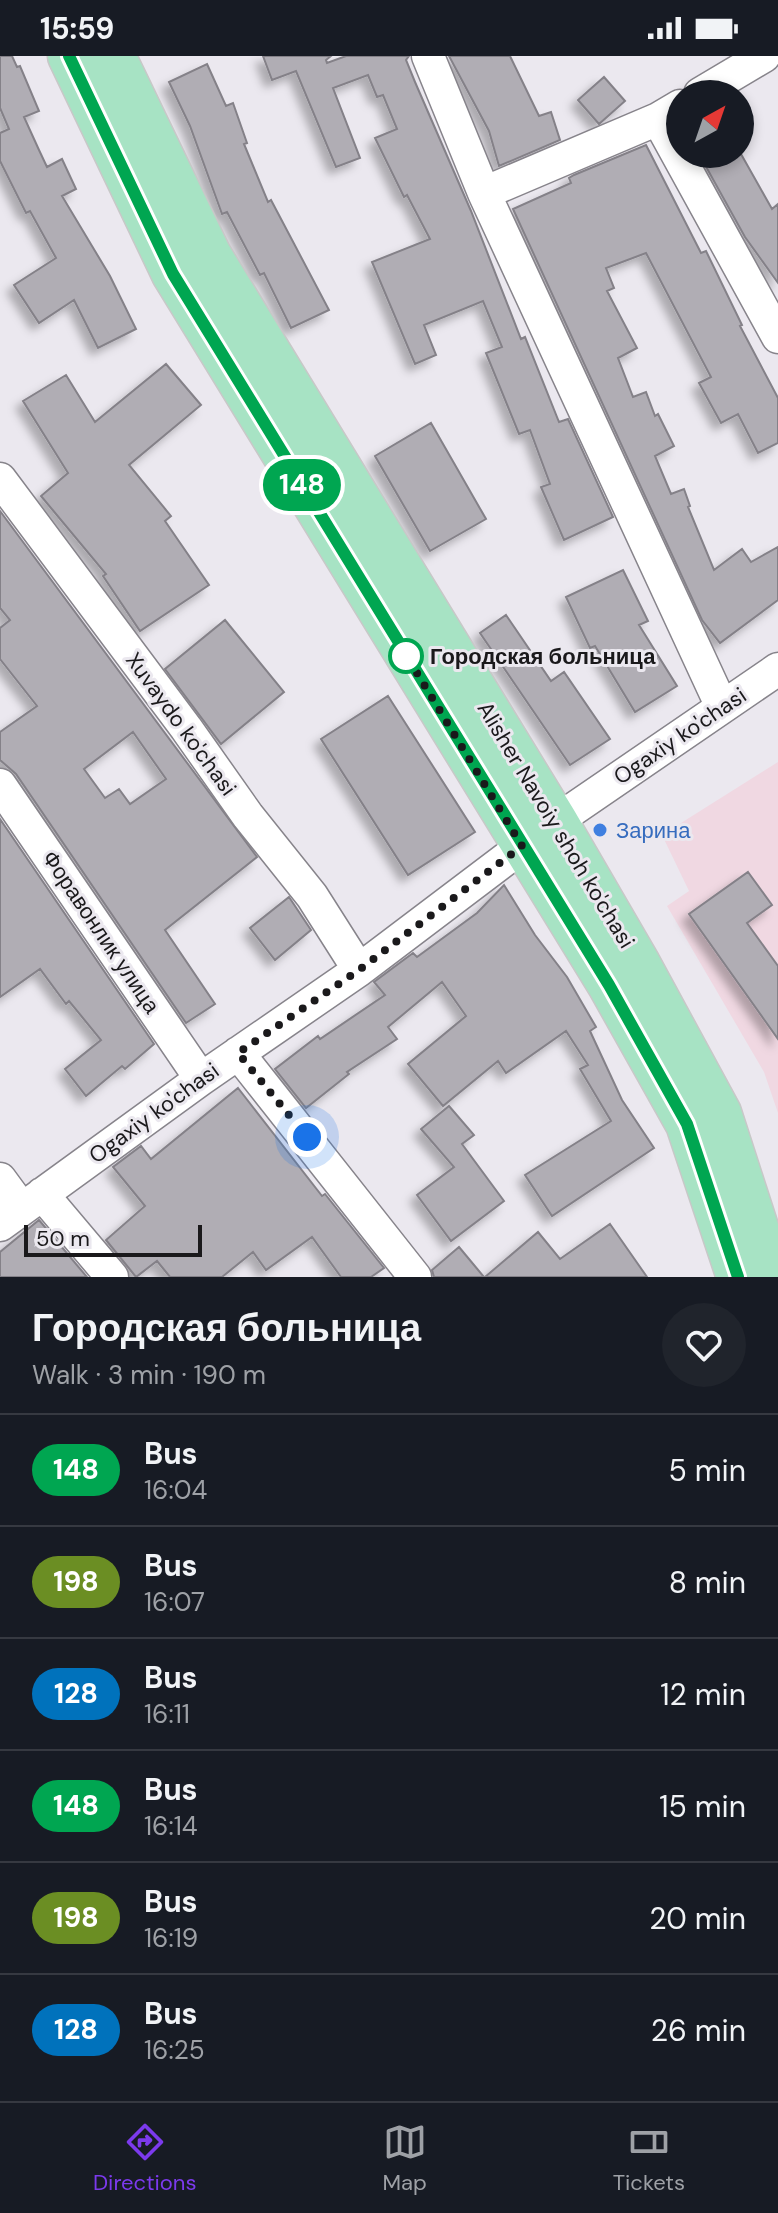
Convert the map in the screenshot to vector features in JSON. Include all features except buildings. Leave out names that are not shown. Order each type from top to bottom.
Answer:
[{"type":"main road","name":"Alisher Navoiy shoh ko'chasi","points":[[69,56],[173,274],[609,985],[687,1124],[738,1277]]},
{"type":"main road","name":"Alisher Navoiy shoh ko'chasi","points":[[114,56],[210,255],[556,821],[638,962],[720,1113],[773,1277]]},
{"type":"street","points":[[428,56],[484,193],[722,707]]},
{"type":"street","points":[[724,80],[764,56]]},
{"type":"street","points":[[484,193],[666,114]]},
{"type":"street","points":[[696,168],[778,337]]},
{"type":"street","name":"Xuvaydo ko'chasi","points":[[0,479],[248,816],[312,896],[359,970]]},
{"type":"street","name":"Ogaxiy ko'chasi","points":[[21,1210],[201,1079],[359,970],[556,821],[778,669]]},
{"type":"street","name":"Форавонлик улица","points":[[0,785],[201,1079]]},
{"type":"street","points":[[238,1053],[415,1277]]},
{"type":"street","points":[[0,1179],[21,1210],[112,1277]]},
{"type":"shaded area","points":[[778,762],[778,1113],[764,1072],[667,906],[689,891],[662,835]]},
{"type":"bus line","name":"148","points":[[69,56],[173,274],[609,985],[687,1124],[738,1277]]},
{"type":"place","name":"Городская больница","points":[[406,656]]},
{"type":"place","name":"Зарина","points":[[600,830]]},
{"type":"route","points":[[307,1137],[238,1053],[359,970],[522,846],[403,650],[406,656]]}]
